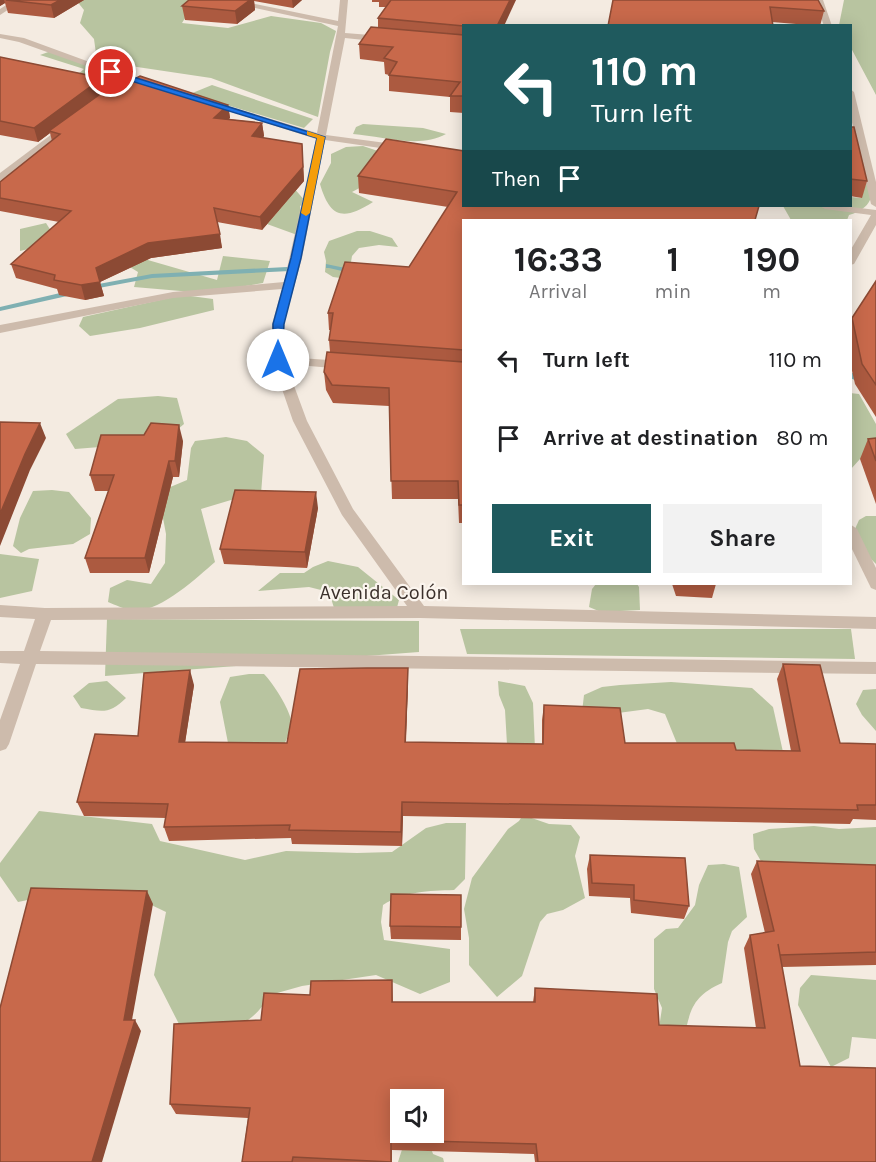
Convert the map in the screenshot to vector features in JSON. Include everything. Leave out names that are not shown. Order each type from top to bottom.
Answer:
[{"type":"street","points":[[0,13],[19,0]]},
{"type":"street","points":[[224,0],[341,30],[397,40]]},
{"type":"street","points":[[344,0],[341,30],[321,137],[289,285],[278,324],[278,360],[300,421],[347,511],[420,612]]},
{"type":"street","points":[[819,0],[827,24]]},
{"type":"street","points":[[0,36],[21,40],[164,90]]},
{"type":"street","points":[[121,87],[131,80]]},
{"type":"street","points":[[198,100],[321,137],[416,150]]},
{"type":"street","points":[[852,101],[876,204]]},
{"type":"street","points":[[0,178],[75,122]]},
{"type":"street","points":[[831,207],[876,214],[852,258]]},
{"type":"street","points":[[0,329],[173,296],[289,285]]},
{"type":"street","points":[[278,360],[359,366]]},
{"type":"street","points":[[852,533],[876,584]]},
{"type":"street","name":"Avenida Colón","points":[[0,611],[45,614],[420,612],[876,623]]},
{"type":"street","points":[[0,744],[28,657],[45,614]]},
{"type":"street","points":[[0,657],[876,668]]},
{"type":"green space","points":[[76,0],[189,0],[195,2],[182,23],[228,28],[271,16],[321,23],[336,31],[318,117],[211,78],[97,61],[94,39],[80,23],[84,10]]},
{"type":"green space","points":[[844,0],[876,0],[876,95],[852,50],[852,24],[839,24]]},
{"type":"green space","points":[[51,51],[112,76],[92,89],[67,84],[84,69],[40,55]]},
{"type":"green space","points":[[212,85],[313,119],[304,128],[190,94]]},
{"type":"green space","points":[[363,124],[423,128],[446,134],[424,141],[413,141],[353,134],[356,127]]},
{"type":"green space","points":[[363,146],[378,151],[365,185],[352,192],[373,202],[353,212],[339,213],[328,204],[320,184],[331,163],[331,154],[346,147]]},
{"type":"green space","points":[[865,165],[871,182],[871,196],[864,207],[849,215],[847,219],[790,219],[784,207],[852,207],[852,197],[861,198]]},
{"type":"green space","points":[[286,179],[306,202],[300,206],[300,236],[267,224],[278,211],[268,191]]},
{"type":"green space","points":[[46,223],[58,242],[20,251],[20,229]]},
{"type":"green space","points":[[357,231],[370,231],[392,238],[398,247],[379,245],[359,248],[352,256],[351,262],[354,265],[348,279],[333,277],[325,272],[324,252],[329,241]]},
{"type":"green space","points":[[134,256],[217,280],[223,256],[270,261],[263,283],[204,293],[134,287],[138,272],[120,261]]},
{"type":"green space","points":[[183,295],[213,299],[214,310],[140,328],[90,336],[79,326],[83,317]]},
{"type":"green space","points":[[852,393],[859,394],[876,424],[876,453],[860,459],[852,468]]},
{"type":"green space","points":[[158,396],[177,398],[184,424],[178,429],[100,447],[75,449],[66,434],[118,399]]},
{"type":"green space","points":[[226,437],[247,441],[264,455],[261,494],[201,509],[215,562],[176,594],[153,607],[131,610],[108,602],[110,588],[127,580],[151,584],[165,563],[166,534],[163,518],[154,515],[156,493],[187,480],[191,448],[195,441]]},
{"type":"green space","points":[[33,491],[69,492],[91,518],[90,534],[73,544],[29,549],[21,553],[13,546],[20,518]]},
{"type":"green space","points":[[866,516],[876,516],[876,564],[867,555],[855,529],[859,520]]},
{"type":"green space","points":[[0,554],[39,559],[32,591],[0,598]]},
{"type":"green space","points":[[328,561],[358,567],[399,600],[395,615],[335,611],[329,592],[309,587],[258,591],[280,573],[304,573]]},
{"type":"green space","points":[[595,585],[638,585],[640,610],[601,612],[589,607],[592,589]]},
{"type":"green space","points":[[107,619],[419,621],[419,652],[105,676]]},
{"type":"green space","points":[[460,629],[851,629],[855,659],[467,654]]},
{"type":"green space","points":[[264,674],[276,689],[290,716],[291,724],[284,745],[228,743],[220,702],[230,677]]},
{"type":"green space","points":[[107,681],[126,698],[111,709],[81,708],[73,696],[89,683]]},
{"type":"green space","points":[[498,681],[525,686],[533,703],[537,794],[508,762],[505,710],[499,695]]},
{"type":"green space","points":[[671,682],[752,688],[773,707],[783,752],[767,753],[678,746],[665,714],[648,709],[603,715],[582,712],[584,695],[602,687]]},
{"type":"green space","points":[[876,689],[876,731],[856,704],[863,690]]},
{"type":"green space","points":[[39,811],[152,824],[160,841],[245,860],[286,851],[392,852],[426,828],[446,823],[466,823],[465,879],[454,890],[417,893],[391,900],[383,905],[381,922],[384,940],[450,949],[450,982],[420,994],[376,975],[302,986],[270,995],[252,1017],[232,1027],[181,1028],[154,975],[166,912],[122,891],[57,894],[18,902],[0,876],[0,863]]},
{"type":"green space","points":[[523,815],[549,824],[571,825],[580,837],[575,856],[585,898],[563,910],[547,914],[540,922],[522,976],[497,997],[469,965],[469,938],[464,909],[472,878],[508,829]]},
{"type":"green space","points":[[814,826],[839,829],[876,827],[876,876],[762,863],[754,849],[753,834],[769,829]]},
{"type":"green space","points":[[724,864],[739,867],[747,917],[732,931],[728,942],[722,983],[705,993],[694,1005],[688,1019],[684,1039],[659,1028],[662,1008],[654,989],[654,939],[666,929],[678,928],[695,905],[699,885],[708,865]]},
{"type":"green space","points":[[811,975],[876,980],[876,1039],[852,1037],[849,1058],[831,1067],[798,1005],[800,988]]},
{"type":"green space","points":[[404,1143],[429,1143],[433,1154],[443,1158],[444,1162],[398,1162]]},
{"type":"building","points":[[6,0],[60,0],[51,5]]},
{"type":"building","points":[[189,0],[250,0],[235,11],[182,6]]},
{"type":"building","points":[[391,0],[510,0],[498,24],[462,24],[462,26],[378,18]]},
{"type":"building","points":[[613,0],[818,0],[824,11],[770,7],[773,24],[608,24]]},
{"type":"building","points":[[371,27],[462,35],[462,96],[450,96],[460,82],[389,75],[397,62],[384,58],[393,47],[359,44]]},
{"type":"building","points":[[0,57],[102,78],[34,128],[0,121]]},
{"type":"building","points":[[140,76],[228,105],[214,118],[262,123],[252,136],[302,144],[303,167],[260,217],[214,208],[220,234],[148,243],[96,268],[100,282],[81,285],[54,280],[55,275],[11,264],[71,211],[0,198],[0,182],[60,134],[49,131],[117,82],[125,84]]},
{"type":"building","points":[[852,127],[854,127],[867,181],[852,179]]},
{"type":"building","points":[[386,139],[462,151],[462,207],[759,207],[755,219],[462,219],[462,350],[329,340],[333,313],[328,313],[345,262],[409,267],[457,192],[358,176]]},
{"type":"building","points":[[876,281],[876,385],[862,364],[852,318]]},
{"type":"building","points":[[327,352],[462,362],[462,505],[459,505],[458,481],[391,481],[389,388],[332,385],[324,372]]},
{"type":"building","points":[[0,422],[40,423],[0,514]]},
{"type":"building","points":[[151,423],[179,425],[175,461],[169,461],[145,558],[85,558],[114,475],[90,475],[101,435],[144,435]]},
{"type":"building","points":[[876,438],[876,461],[868,439]]},
{"type":"building","points":[[235,490],[316,492],[305,552],[220,549]]},
{"type":"building","points":[[783,664],[820,665],[840,743],[876,744],[876,805],[857,805],[858,810],[402,802],[401,832],[289,830],[290,825],[164,827],[168,804],[77,802],[95,734],[138,736],[144,673],[190,670],[179,742],[287,743],[300,669],[408,668],[405,742],[543,744],[544,705],[620,708],[625,743],[734,743],[736,750],[800,751]]},
{"type":"building","points":[[590,855],[685,858],[689,906],[634,900],[634,885],[592,883]]},
{"type":"building","points":[[757,861],[876,865],[876,952],[780,955],[778,944],[800,1066],[876,1068],[876,1162],[538,1162],[536,1144],[444,1141],[444,1089],[390,1089],[391,1162],[293,1157],[292,1162],[242,1162],[250,1108],[170,1104],[174,1024],[261,1020],[264,993],[310,995],[311,981],[392,980],[392,1002],[535,1002],[535,988],[657,994],[659,1025],[765,1028],[750,935],[774,931]]},
{"type":"building","points":[[31,888],[147,891],[124,1020],[135,1020],[92,1162],[0,1162],[0,1008]]},
{"type":"building","points":[[391,894],[461,895],[461,927],[390,926]]},
{"type":"waterway","points":[[329,266],[355,272]]},
{"type":"waterway","points":[[88,288],[152,276],[287,269]]},
{"type":"waterway","points":[[0,309],[73,292]]},
{"type":"waterway","points":[[852,376],[862,380],[876,380]]},
{"type":"slow traffic","points":[[306,213],[321,137],[310,133]]},
{"type":"route","points":[[111,72],[321,137],[296,258],[278,324],[278,360]]}]
